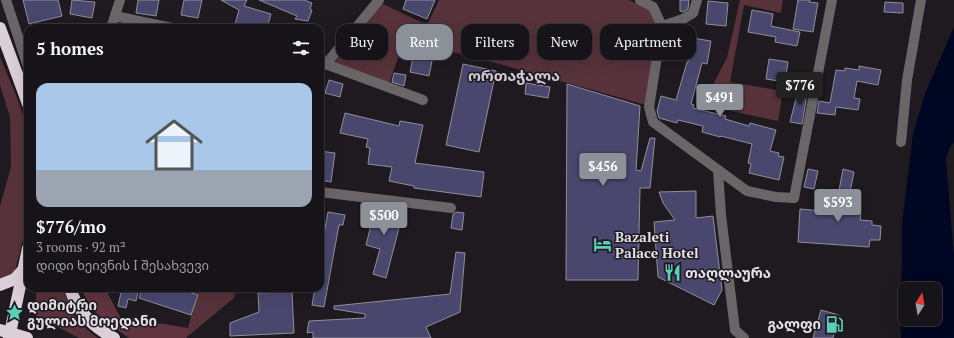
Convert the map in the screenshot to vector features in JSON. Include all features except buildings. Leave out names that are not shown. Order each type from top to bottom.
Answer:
[{"type":"highway","points":[[0,28],[24,93]]},
{"type":"highway","points":[[0,285],[15,279],[24,269]]},
{"type":"highway","points":[[24,269],[6,334],[27,338]]},
{"type":"highway","points":[[72,292],[78,307],[86,317],[96,327],[114,338]]},
{"type":"street","points":[[6,0],[24,55]]},
{"type":"street","points":[[112,24],[120,0]]},
{"type":"street","points":[[324,62],[379,0]]},
{"type":"street","points":[[640,0],[653,7],[661,24]]},
{"type":"street","points":[[668,24],[683,19],[693,13],[697,0]]},
{"type":"street","points":[[657,60],[649,108],[653,122],[747,191],[776,197],[794,198],[832,0]]},
{"type":"street","points":[[901,142],[907,80],[921,0]]},
{"type":"street","points":[[115,16],[153,24]]},
{"type":"street","points":[[324,63],[423,100]]},
{"type":"street","points":[[718,170],[721,215],[735,330],[744,338]]},
{"type":"street","points":[[324,192],[452,208]]},
{"type":"shaded area","points":[[439,0],[628,0],[649,10],[656,24],[600,24],[600,60],[653,60],[646,105],[485,60],[529,60],[529,24],[461,24],[461,54],[453,52],[453,24],[427,24]]},
{"type":"shaded area","points":[[740,0],[783,0],[781,13],[744,5],[730,82],[783,91],[778,121],[702,105],[727,58]]},
{"type":"shaded area","points":[[381,3],[425,24],[396,24],[397,60],[389,84],[367,77],[335,62],[337,60],[388,60],[388,24],[365,24]]},
{"type":"shaded area","points":[[0,57],[24,118],[24,235],[14,274],[0,281],[0,206],[11,167],[10,117],[0,85]]},
{"type":"shaded area","points":[[37,292],[64,292],[69,304],[80,322],[98,338],[79,338],[36,316],[35,307]]},
{"type":"shaded area","points":[[83,292],[107,292],[120,317],[188,328],[188,336],[186,338],[129,338],[107,323],[94,311]]},
{"type":"shaded area","points":[[197,292],[235,292],[234,298],[188,336],[188,328]]},
{"type":"water","points":[[954,27],[954,142],[950,147],[946,159],[954,257],[954,338],[901,338],[900,326],[942,326],[942,282],[901,282],[902,223],[913,134],[926,91]]},
{"type":"place","name":"Bazaleti Palace Hotel","points":[[602,245]]},
{"type":"place","name":"თაღლაურა","points":[[672,273]]},
{"type":"place","name":"დიმიტრი გულიას მოედანი","points":[[14,313]]},
{"type":"place","name":"გალფი","points":[[834,324]]},
{"type":"district","name":"ორთაჭალა","points":[[514,76]]}]
